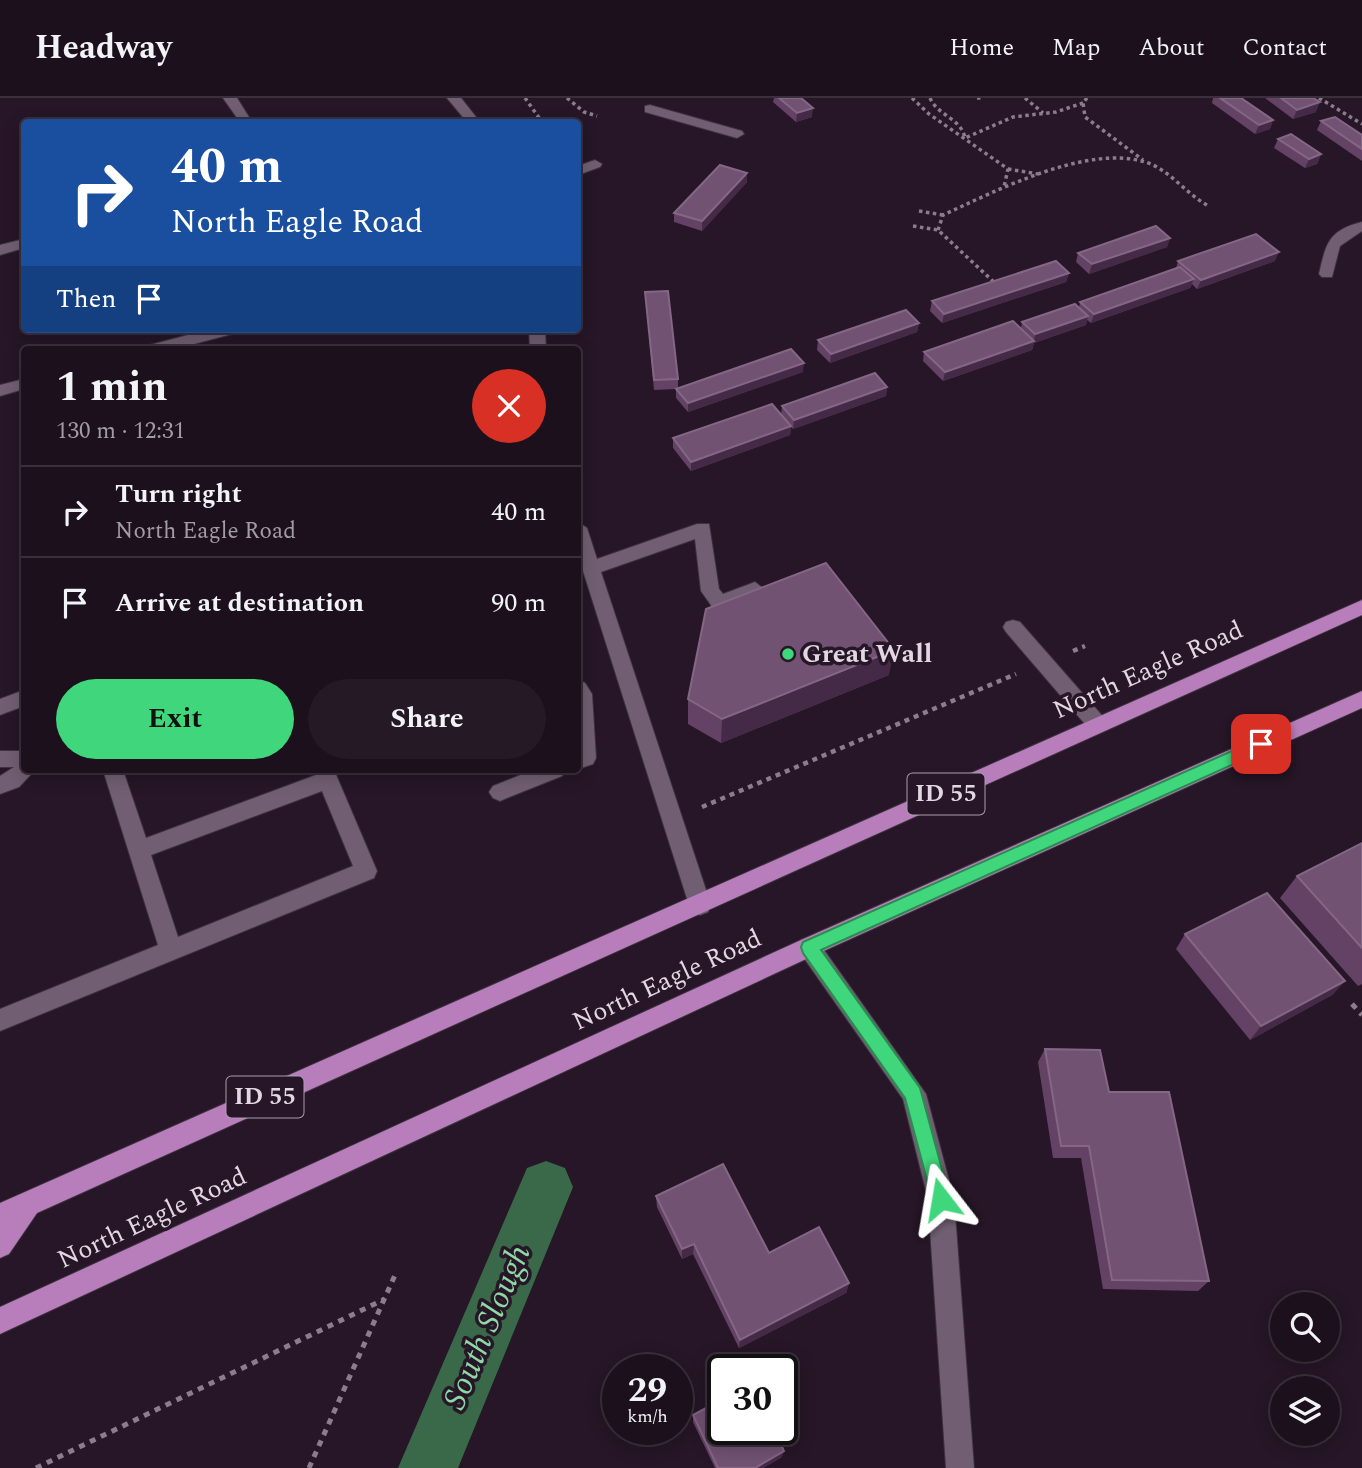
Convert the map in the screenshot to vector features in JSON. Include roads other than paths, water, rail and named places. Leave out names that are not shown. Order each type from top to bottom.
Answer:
[{"type":"highway","name":"North Eagle Road","points":[[0,1216],[1362,607]]},
{"type":"highway","name":"North Eagle Road","points":[[0,1321],[809,947],[1362,699]]},
{"type":"highway","points":[[0,1245],[28,1204]]},
{"type":"street","points":[[230,98],[244,119]]},
{"type":"street","points":[[454,98],[472,119]]},
{"type":"street","points":[[650,109],[737,134]]},
{"type":"street","points":[[581,170],[595,164]]},
{"type":"street","points":[[1327,274],[1333,244],[1348,231],[1362,226]]},
{"type":"street","points":[[0,250],[21,245]]},
{"type":"street","points":[[167,346],[215,333]]},
{"type":"street","points":[[0,391],[21,385]]},
{"type":"street","points":[[592,568],[703,529],[710,591],[720,603],[755,589]]},
{"type":"street","points":[[581,537],[700,905]]},
{"type":"street","points":[[1013,627],[1098,725]]},
{"type":"street","points":[[581,692],[586,758],[581,760]]},
{"type":"street","points":[[0,707],[21,699]]},
{"type":"street","points":[[0,758],[21,759]]},
{"type":"street","points":[[0,785],[12,781],[21,773]]},
{"type":"street","points":[[114,773],[171,951]]},
{"type":"street","points":[[500,792],[548,773]]},
{"type":"street","points":[[0,1020],[366,871],[326,775],[139,850]]},
{"type":"street","points":[[809,947],[914,1094],[941,1199],[960,1468]]},
{"type":"waterway","name":"South Slough","points":[[428,1468],[546,1187]]},
{"type":"place","name":"Great Wall","points":[[788,654]]}]
